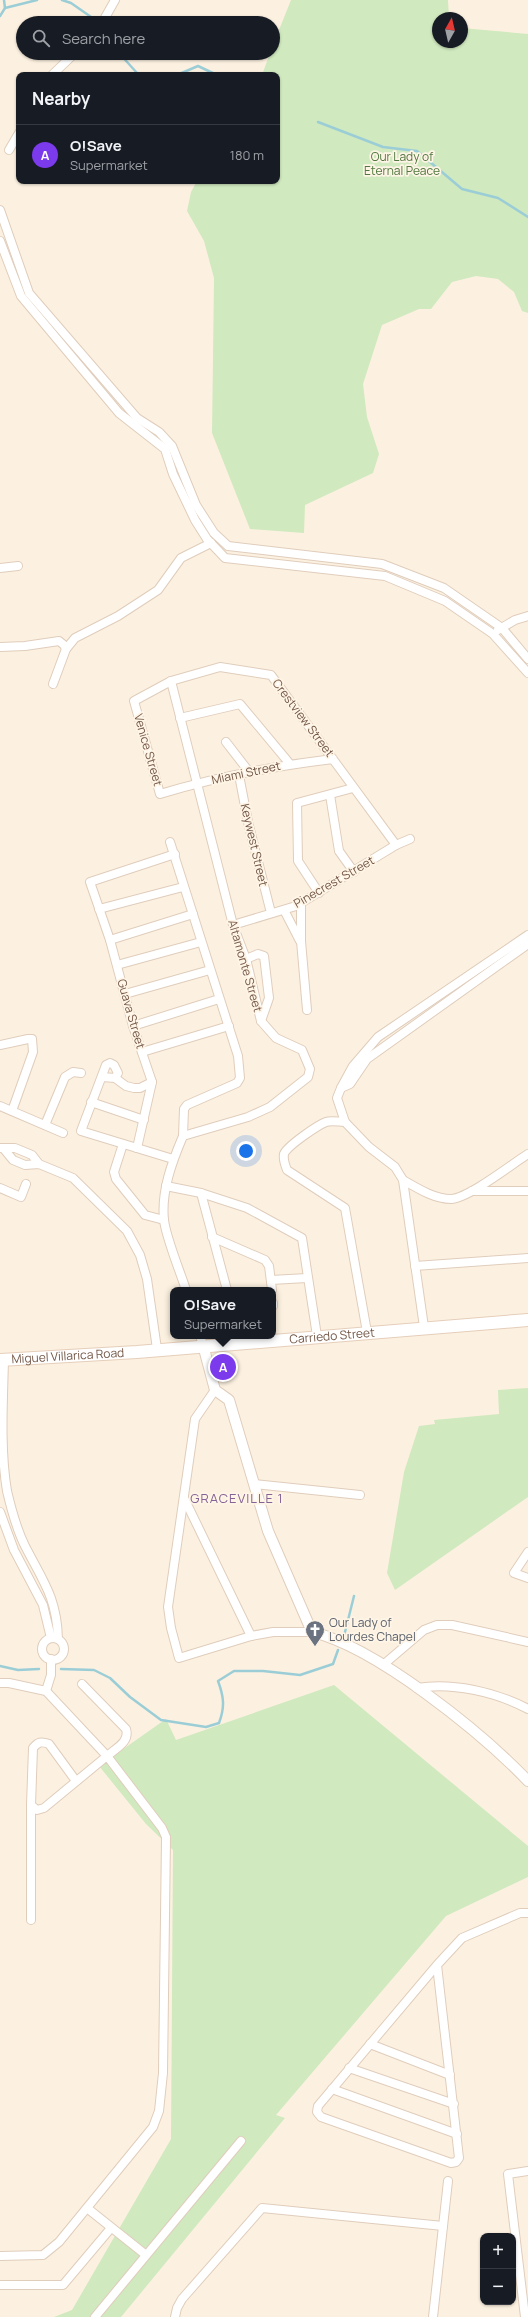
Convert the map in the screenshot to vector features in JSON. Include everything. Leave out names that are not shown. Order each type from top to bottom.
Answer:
[{"type":"main road","name":"Carriedo Street","points":[[276,1337],[317,1336],[528,1320]]},
{"type":"main road","name":"Carriedo Street","points":[[137,1352],[201,1340],[230,1339]]},
{"type":"main road","name":"Miguel Villarica Road","points":[[2,1360],[137,1352]]},
{"type":"street","points":[[106,16],[115,0]]},
{"type":"street","points":[[55,72],[68,60]]},
{"type":"street","points":[[9,150],[16,138]]},
{"type":"street","points":[[0,210],[29,293],[137,418],[159,432],[172,446],[196,505],[214,533],[228,546],[382,564],[444,588],[502,628],[528,659]]},
{"type":"street","points":[[0,241],[21,296],[119,413],[165,449],[173,474],[195,520],[211,543],[225,558],[385,576],[446,601],[493,634],[528,673]]},
{"type":"street","points":[[53,684],[66,649],[74,638],[118,616],[158,590],[181,558],[211,543]]},
{"type":"street","points":[[0,568],[18,566]]},
{"type":"street","points":[[493,634],[515,620],[528,616]]},
{"type":"street","points":[[0,648],[59,641],[66,649]]},
{"type":"street","name":"Crestview Street","points":[[170,681],[220,667],[271,675],[396,845]]},
{"type":"street","name":"Altamonte Street","points":[[170,681],[233,925],[246,959],[261,1021],[276,1038],[302,1050],[310,1069],[308,1078],[270,1107],[248,1117],[183,1136]]},
{"type":"street","name":"Venice Street","points":[[160,794],[134,701],[170,681]]},
{"type":"street","points":[[180,718],[240,704],[290,764]]},
{"type":"street","points":[[226,742],[250,773]]},
{"type":"street","name":"Miami Street","points":[[160,794],[196,783],[290,764],[333,759]]},
{"type":"street","name":"Keywest Street","points":[[239,775],[248,822],[271,913]]},
{"type":"street","points":[[319,893],[298,861],[297,803],[353,788]]},
{"type":"street","points":[[330,795],[339,851],[354,872]]},
{"type":"street","name":"Pinecrest Street","points":[[233,925],[284,910],[302,903],[396,845],[410,839]]},
{"type":"street","points":[[170,842],[175,854],[183,887],[238,1056],[239,1080],[187,1105],[184,1109],[183,1136],[173,1159],[166,1186],[164,1220],[185,1287]]},
{"type":"street","name":"Guava Street","points":[[152,1082],[133,1026],[110,940],[90,882],[175,854]]},
{"type":"street","points":[[99,908],[183,887]]},
{"type":"street","points":[[302,903],[301,941],[307,1010]]},
{"type":"street","points":[[284,910],[301,941]]},
{"type":"street","points":[[110,940],[193,914]]},
{"type":"street","points":[[424,1327],[403,1180],[395,1167],[369,1147],[345,1122],[338,1098],[341,1088],[352,1066],[378,1037],[528,935]]},
{"type":"street","points":[[117,965],[201,942]]},
{"type":"street","points":[[341,1088],[350,1084],[367,1059],[528,944]]},
{"type":"street","points":[[246,959],[258,954],[264,956],[269,998],[261,1021]]},
{"type":"street","points":[[125,994],[210,970]]},
{"type":"street","points":[[133,1026],[219,999]]},
{"type":"street","points":[[142,1052],[229,1026]]},
{"type":"street","points":[[0,1045],[28,1039],[32,1039],[33,1043],[33,1052],[12,1111]]},
{"type":"street","points":[[115,1078],[118,1073],[114,1065],[110,1063],[106,1065],[81,1131],[173,1159]]},
{"type":"street","points":[[45,1125],[65,1077],[73,1072],[81,1073]]},
{"type":"street","points":[[102,1077],[115,1078],[126,1086],[134,1088],[140,1088],[152,1082]]},
{"type":"street","points":[[137,1148],[152,1082]]},
{"type":"street","points":[[91,1102],[144,1120]]},
{"type":"street","points":[[0,1106],[63,1133]]},
{"type":"street","points":[[345,1122],[328,1121],[321,1124],[288,1148],[284,1155],[284,1162],[287,1170],[345,1208],[367,1332]]},
{"type":"street","points":[[123,1144],[114,1172],[116,1178],[145,1214],[164,1220]]},
{"type":"street","points":[[2,1148],[13,1160],[25,1165],[39,1164],[73,1178],[104,1206],[127,1231],[135,1243],[147,1279],[157,1349]]},
{"type":"street","points":[[403,1180],[439,1197],[452,1199],[472,1191],[528,1154]]},
{"type":"street","points":[[0,1188],[21,1197],[26,1184]]},
{"type":"street","points":[[166,1186],[201,1193],[247,1208],[302,1238],[317,1336]]},
{"type":"street","points":[[472,1191],[528,1191]]},
{"type":"street","points":[[201,1193],[226,1287]]},
{"type":"street","points":[[212,1237],[265,1260],[269,1266],[272,1287]]},
{"type":"street","points":[[415,1266],[528,1258]]},
{"type":"street","points":[[271,1280],[307,1278]]},
{"type":"street","points":[[201,1340],[215,1390],[229,1400],[268,1531],[312,1632]]},
{"type":"street","points":[[2,1360],[3,1458],[7,1490],[24,1544],[52,1597],[57,1617],[54,1639]]},
{"type":"street","points":[[215,1390],[195,1419],[168,1607],[170,1628],[179,1658],[251,1636],[272,1632],[312,1632],[329,1636],[383,1665],[417,1688],[513,1766],[528,1781]]},
{"type":"street","points":[[254,1484],[360,1495]]},
{"type":"street","points":[[184,1497],[251,1636]]},
{"type":"street","points":[[0,1512],[14,1550],[43,1604],[54,1639],[62,1644],[62,1654],[57,1658],[51,1659],[45,1656],[42,1650],[45,1641],[54,1639]]},
{"type":"street","points":[[528,1552],[514,1573],[528,1578]]},
{"type":"street","points":[[383,1665],[424,1630],[437,1625],[452,1625],[528,1642]]},
{"type":"street","points":[[46,1691],[51,1675],[51,1659]]},
{"type":"street","points":[[0,1684],[9,1683],[46,1691],[107,1756],[162,1828],[166,1837],[163,2074],[159,2111],[153,2127],[59,2242],[43,2255],[0,2256]]},
{"type":"street","points":[[31,1805],[37,1810],[44,1808],[125,1741],[128,1734],[126,1729],[82,1684]]},
{"type":"street","points":[[417,1688],[445,1686],[506,1699],[528,1709]]},
{"type":"street","points":[[31,1920],[31,1805],[33,1748],[37,1743],[43,1742],[49,1744],[76,1781]]},
{"type":"street","points":[[437,1965],[459,2158],[456,2162],[451,2163],[321,2117],[317,2112],[318,2106],[437,1965],[462,1938],[520,1914],[528,1913]]},
{"type":"street","points":[[370,2044],[450,2075]]},
{"type":"street","points":[[349,2068],[454,2104]]},
{"type":"street","points":[[332,2089],[457,2134]]},
{"type":"street","points":[[95,2317],[241,2141]]},
{"type":"street","points":[[525,2317],[508,2174],[528,2171]]},
{"type":"street","points":[[433,2317],[448,2182]]},
{"type":"street","points":[[87,2208],[146,2256]]},
{"type":"street","points":[[175,2317],[177,2308],[182,2299],[262,2208],[443,2226]]},
{"type":"street","points":[[0,2285],[63,2285],[111,2228]]},
{"type":"green space","name":"Our Lady of Eternal Peace","points":[[291,0],[448,0],[449,12],[432,12],[432,48],[468,48],[468,29],[528,34],[528,313],[522,311],[514,292],[498,279],[476,276],[452,282],[431,309],[419,309],[382,325],[363,384],[367,417],[379,454],[373,473],[305,505],[304,533],[250,529],[212,433],[214,278],[204,241],[187,211],[191,192],[195,184],[280,184],[280,72],[263,72],[267,60],[280,60],[280,28]]},
{"type":"green space","points":[[528,1388],[528,1497],[395,1590],[387,1573],[404,1472],[419,1426],[435,1424],[434,1420],[499,1414],[498,1390]]},
{"type":"green space","points":[[334,1685],[528,1846],[528,1877],[446,1916],[276,2115],[285,2118],[121,2317],[54,2317],[72,2310],[171,2139],[173,1850],[146,1824],[99,1766],[166,1719],[176,1740]]},
{"type":"waterway","points":[[0,16],[5,8],[4,0]]},
{"type":"waterway","points":[[5,8],[37,0]]},
{"type":"waterway","points":[[62,0],[71,3],[90,16]]},
{"type":"waterway","points":[[125,60],[136,72]]},
{"type":"waterway","points":[[184,72],[198,66],[211,72]]},
{"type":"waterway","points":[[318,122],[383,147],[417,151],[462,189],[498,198],[528,217]]},
{"type":"waterway","points":[[344,1636],[354,1596]]},
{"type":"waterway","points":[[61,1669],[94,1670],[110,1678],[130,1697],[161,1720],[206,1727],[219,1723],[223,1702],[222,1692],[218,1681],[234,1671],[263,1671],[300,1675],[333,1664],[338,1650]]},
{"type":"waterway","points":[[0,1666],[18,1670],[39,1669]]},
{"type":"place","name":"O!Save","points":[[223,1367]]},
{"type":"place","name":"Our Lady of Lourdes Chapel","points":[[315,1647]]},
{"type":"district","name":"GRACEVILLE 1","points":[[237,1498]]}]
